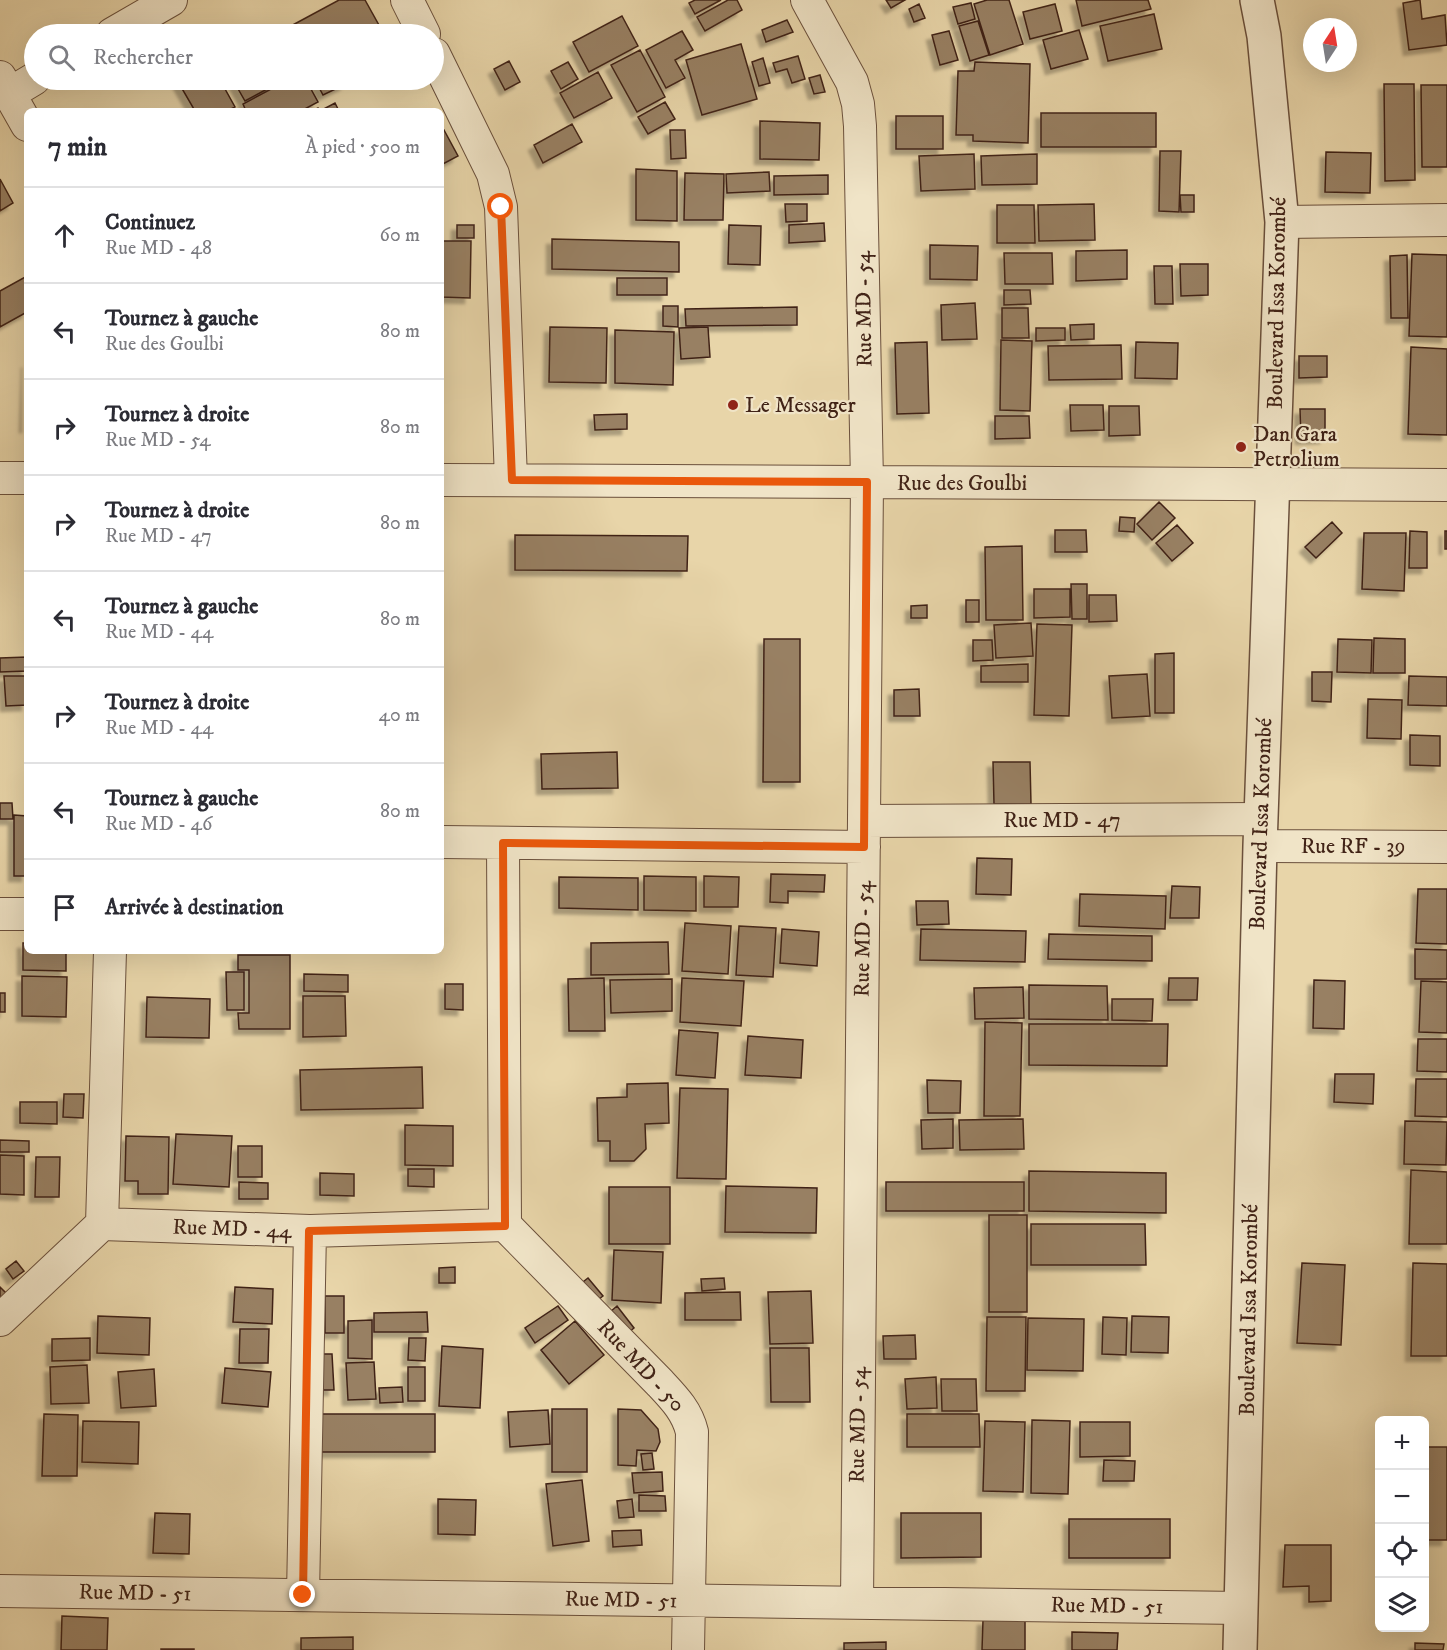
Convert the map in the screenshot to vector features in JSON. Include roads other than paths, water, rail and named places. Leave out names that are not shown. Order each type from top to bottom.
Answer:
[{"type":"street","points":[[129,24],[171,0]]},
{"type":"street","points":[[407,0],[419,24]]},
{"type":"street","name":"Rue MD - 54","points":[[807,0],[852,82],[858,104],[860,126],[867,482],[857,1603]]},
{"type":"street","name":"Boulevard Issa Korombé","points":[[1240,1650],[1260,832],[1282,222],[1264,36],[1257,0]]},
{"type":"street","points":[[444,74],[493,174],[501,207],[512,480]]},
{"type":"street","points":[[14,84],[24,116]]},
{"type":"street","points":[[1282,222],[1447,220]]},
{"type":"street","points":[[0,478],[24,478]]},
{"type":"street","name":"Rue des Goulbi","points":[[444,480],[1447,484]]},
{"type":"street","name":"Rue MD - 47","points":[[444,842],[503,843],[864,834],[1260,832]]},
{"type":"street","name":"Rue RF - 39","points":[[1260,832],[1447,847]]},
{"type":"street","points":[[503,843],[505,1226]]},
{"type":"street","points":[[0,914],[24,914]]},
{"type":"street","points":[[0,1320],[102,1224],[110,954]]},
{"type":"street","name":"Rue MD - 44","points":[[102,1224],[309,1231],[505,1226]]},
{"type":"street","name":"Rue MD - 50","points":[[505,1226],[659,1383],[684,1410],[690,1420],[692,1432],[688,1650]]},
{"type":"street","points":[[303,1595],[309,1231]]},
{"type":"street","name":"Rue MD - 51","points":[[0,1591],[1242,1608]]},
{"type":"place","name":"Le Messager","points":[[733,405]]},
{"type":"place","name":"Dan Gara Petrolium","points":[[1241,447]]}]
